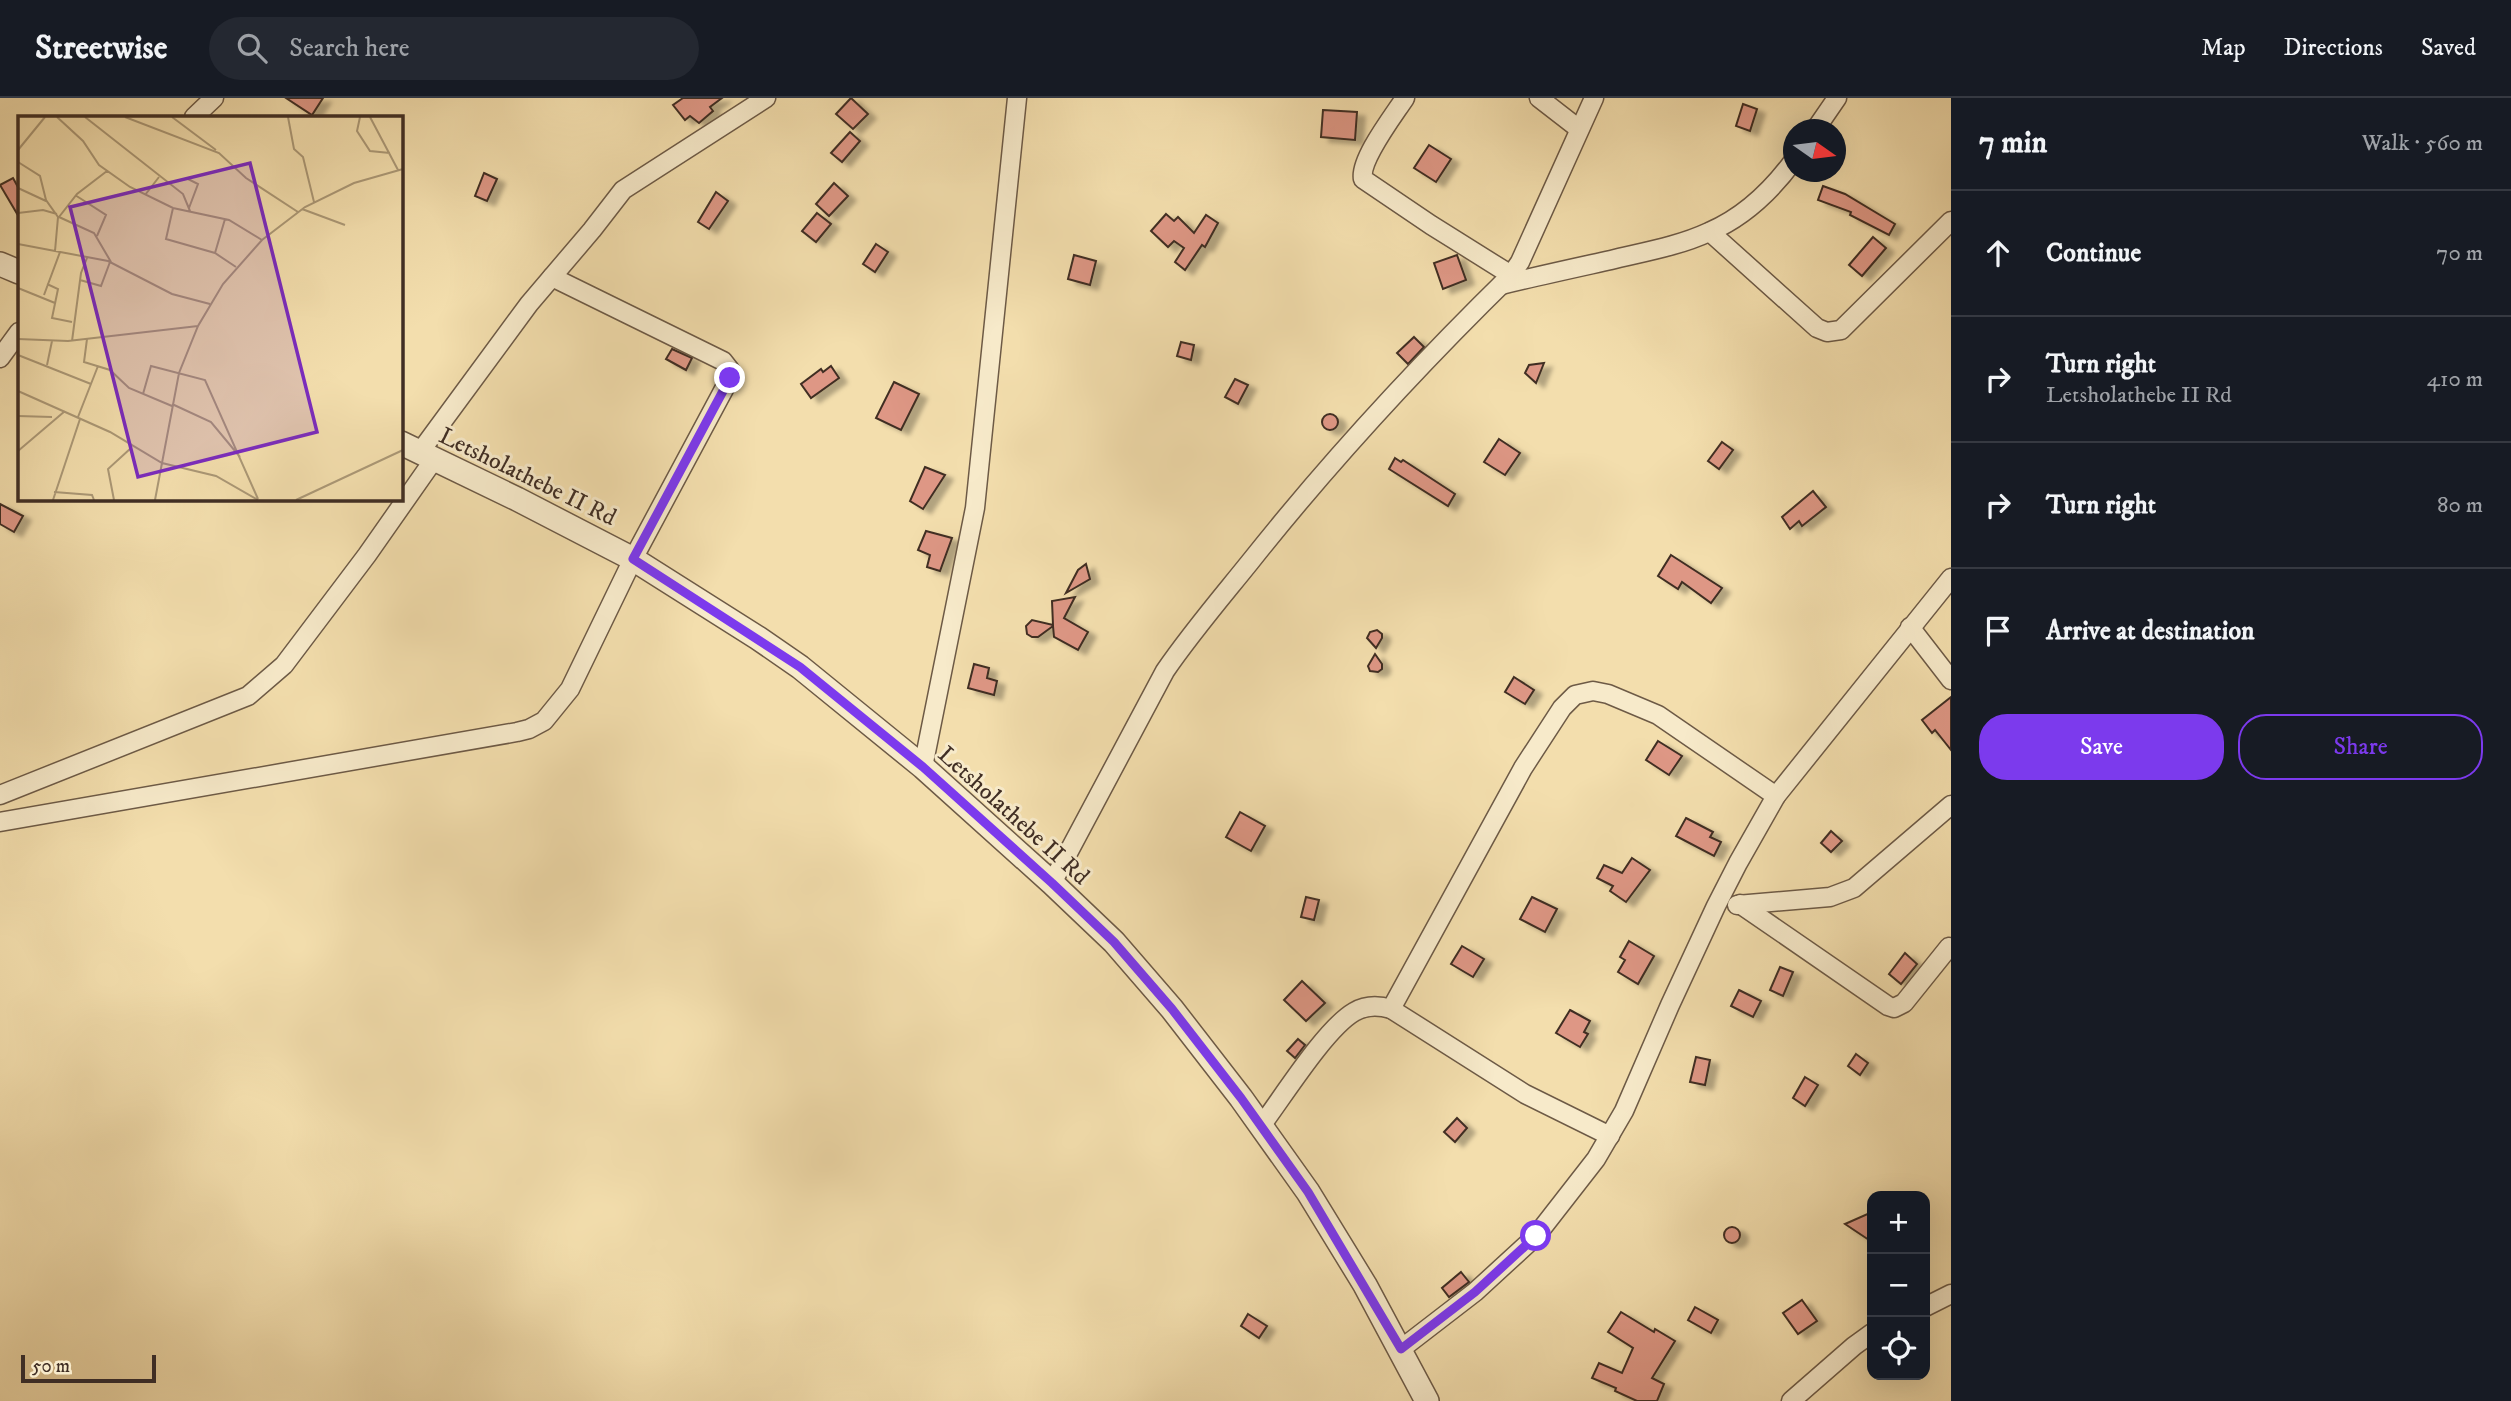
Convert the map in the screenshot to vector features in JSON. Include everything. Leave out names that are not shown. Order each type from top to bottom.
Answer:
[{"type":"street","points":[[402,485],[419,451],[529,304],[623,190],[766,98]]},
{"type":"street","points":[[923,767],[975,508],[1017,98]]},
{"type":"street","points":[[1405,98],[1366,161],[1363,178],[1506,280],[1646,252],[1710,232],[1738,216],[1767,193],[1783,175]]},
{"type":"street","points":[[1539,98],[1579,129]]},
{"type":"street","points":[[1052,883],[1165,671],[1185,643],[1285,518],[1394,393],[1506,280],[1527,248],[1594,98]]},
{"type":"street","points":[[1823,119],[1837,98]]},
{"type":"street","points":[[195,116],[208,100]]},
{"type":"street","points":[[1710,232],[1817,328],[1835,332],[1841,330],[1951,221]]},
{"type":"street","points":[[0,264],[18,272]]},
{"type":"street","points":[[0,822],[529,729],[544,721],[570,689],[633,559],[729,385],[730,370],[723,361],[552,277]]},
{"type":"street","points":[[0,358],[18,333]]},
{"type":"street","name":"Letsholathebe II Rd","points":[[419,451],[633,559],[800,667],[923,767],[1052,883],[1114,942],[1172,1009],[1261,1126],[1308,1192],[1401,1349],[1427,1401]]},
{"type":"street","points":[[0,795],[248,696],[284,665],[367,555],[394,500]]},
{"type":"street","points":[[1401,1349],[1475,1292],[1536,1236],[1583,1178],[1624,1111],[1716,906],[1776,796],[1951,578]]},
{"type":"street","points":[[1910,627],[1951,680]]},
{"type":"street","points":[[1391,1009],[1523,768],[1562,708],[1575,695],[1593,691],[1608,694],[1658,715],[1776,796]]},
{"type":"street","points":[[1716,906],[1830,898],[1849,891],[1951,805]]},
{"type":"street","points":[[1740,904],[1894,1008],[1904,1003],[1949,947]]},
{"type":"street","points":[[1261,1126],[1341,1021],[1363,1008],[1381,1006],[1391,1009],[1525,1094],[1610,1136]]},
{"type":"street","points":[[1930,1304],[1951,1294]]},
{"type":"street","points":[[1791,1401],[1835,1361],[1867,1337]]},
{"type":"building","points":[[286,98],[323,98],[312,115]]},
{"type":"building","points":[[683,98],[722,98],[710,107],[713,111],[699,123],[690,116],[685,120],[673,105]]},
{"type":"building","points":[[851,98],[868,114],[853,129],[836,114]]},
{"type":"building","points":[[1743,104],[1757,109],[1750,131],[1736,126]]},
{"type":"building","points":[[1323,110],[1357,112],[1355,140],[1321,137]]},
{"type":"building","points":[[850,132],[860,141],[842,162],[831,153]]},
{"type":"building","points":[[1429,145],[1451,159],[1436,182],[1414,168]]},
{"type":"building","points":[[484,173],[497,179],[487,201],[475,196]]},
{"type":"building","points":[[13,178],[18,187],[18,215],[0,185]]},
{"type":"building","points":[[834,183],[848,196],[829,216],[816,204]]},
{"type":"building","points":[[1823,186],[1845,194],[1895,224],[1889,235],[1850,215],[1851,212],[1818,200]]},
{"type":"building","points":[[716,192],[728,201],[709,229],[698,222]]},
{"type":"building","points":[[817,213],[831,224],[816,242],[802,231]]},
{"type":"building","points":[[1166,214],[1174,221],[1178,217],[1194,233],[1206,215],[1218,223],[1205,247],[1202,245],[1185,270],[1175,262],[1184,248],[1174,241],[1168,247],[1151,231]]},
{"type":"building","points":[[1873,237],[1886,248],[1862,276],[1849,265]]},
{"type":"building","points":[[876,244],[888,252],[875,272],[863,264]]},
{"type":"building","points":[[1074,255],[1096,261],[1090,285],[1068,279]]},
{"type":"building","points":[[1457,255],[1466,280],[1443,289],[1434,263]]},
{"type":"building","points":[[1414,337],[1424,347],[1408,364],[1397,353]]},
{"type":"building","points":[[1181,342],[1194,345],[1191,360],[1177,356]]},
{"type":"building","points":[[672,349],[692,358],[686,370],[666,359]]},
{"type":"building","points":[[1544,363],[1536,383],[1525,373],[1529,365]]},
{"type":"building","points":[[831,366],[839,378],[811,398],[801,384],[821,369],[823,372]]},
{"type":"building","points":[[1235,379],[1248,385],[1238,404],[1225,397]]},
{"type":"building","points":[[894,382],[919,394],[901,430],[876,418]]},
{"type":"building","points":[[1330,414],[1336,416],[1336,428],[1330,430],[1324,428],[1322,422],[1324,416]]},
{"type":"building","points":[[1499,439],[1520,453],[1505,475],[1484,462]]},
{"type":"building","points":[[1722,442],[1733,450],[1719,469],[1708,461]]},
{"type":"building","points":[[1395,458],[1401,462],[1403,460],[1455,494],[1448,506],[1389,469]]},
{"type":"building","points":[[925,467],[945,475],[923,509],[910,501]]},
{"type":"building","points":[[1813,491],[1826,507],[1802,526],[1799,521],[1790,529],[1782,517]]},
{"type":"building","points":[[0,504],[23,516],[14,532],[0,524]]},
{"type":"building","points":[[926,531],[952,538],[940,571],[927,567],[930,555],[918,550]]},
{"type":"building","points":[[1671,555],[1722,588],[1711,603],[1682,582],[1678,589],[1658,576]]},
{"type":"building","points":[[1086,564],[1090,579],[1066,593],[1078,570]]},
{"type":"building","points":[[1075,597],[1064,618],[1088,632],[1078,650],[1054,637],[1053,626],[1038,637],[1027,634],[1026,626],[1032,620],[1053,625],[1052,601]]},
{"type":"building","points":[[1377,630],[1382,634],[1382,638],[1376,648],[1367,638],[1370,632]]},
{"type":"building","points":[[1375,654],[1382,664],[1382,669],[1378,672],[1370,671],[1368,666]]},
{"type":"building","points":[[974,664],[989,668],[987,678],[997,681],[994,695],[968,688]]},
{"type":"building","points":[[1514,677],[1534,690],[1525,704],[1505,692]]},
{"type":"building","points":[[1951,697],[1951,750],[1935,730],[1932,733],[1922,720]]},
{"type":"building","points":[[1658,741],[1682,756],[1669,775],[1646,760]]},
{"type":"building","points":[[1240,812],[1265,826],[1251,851],[1226,837]]},
{"type":"building","points":[[1686,818],[1713,832],[1710,837],[1721,842],[1714,856],[1676,836]]},
{"type":"building","points":[[1831,831],[1842,841],[1831,852],[1821,843]]},
{"type":"building","points":[[1632,858],[1650,870],[1626,902],[1610,891],[1613,886],[1597,878],[1604,865],[1622,873]]},
{"type":"building","points":[[1306,897],[1319,900],[1314,920],[1301,917]]},
{"type":"building","points":[[1532,897],[1557,909],[1545,932],[1520,919]]},
{"type":"building","points":[[1629,941],[1654,956],[1638,984],[1618,972],[1625,960],[1620,957]]},
{"type":"building","points":[[1462,946],[1484,959],[1473,977],[1451,964]]},
{"type":"building","points":[[1905,953],[1917,964],[1901,984],[1889,974]]},
{"type":"building","points":[[1780,967],[1793,972],[1783,996],[1770,990]]},
{"type":"building","points":[[1302,981],[1325,1003],[1306,1021],[1284,1000]]},
{"type":"building","points":[[1739,990],[1761,1001],[1753,1017],[1731,1006]]},
{"type":"building","points":[[1570,1010],[1590,1021],[1584,1032],[1588,1034],[1580,1047],[1556,1033]]},
{"type":"building","points":[[1298,1039],[1305,1045],[1295,1058],[1287,1051]]},
{"type":"building","points":[[1856,1054],[1868,1063],[1860,1075],[1848,1066]]},
{"type":"building","points":[[1696,1057],[1710,1060],[1705,1085],[1690,1082]]},
{"type":"building","points":[[1805,1077],[1818,1085],[1805,1106],[1793,1098]]},
{"type":"building","points":[[1457,1118],[1467,1128],[1455,1142],[1444,1132]]},
{"type":"building","points":[[1867,1214],[1867,1239],[1845,1224]]},
{"type":"building","points":[[1729,1227],[1735,1227],[1740,1235],[1738,1241],[1729,1243],[1724,1238],[1724,1232]]},
{"type":"building","points":[[1461,1272],[1469,1282],[1449,1297],[1442,1288]]},
{"type":"building","points":[[1802,1300],[1817,1321],[1798,1334],[1783,1313]]},
{"type":"building","points":[[1695,1307],[1718,1320],[1711,1333],[1688,1320]]},
{"type":"building","points":[[1621,1312],[1675,1341],[1652,1378],[1664,1384],[1657,1401],[1637,1401],[1592,1378],[1599,1363],[1622,1373],[1633,1348],[1608,1332]]},
{"type":"building","points":[[1248,1314],[1267,1326],[1259,1338],[1241,1326]]},
{"type":"route","points":[[730,378],[729,385],[633,559],[800,667],[923,767],[1114,942],[1172,1009],[1241,1098],[1308,1192],[1401,1349],[1475,1292],[1536,1236]]}]
